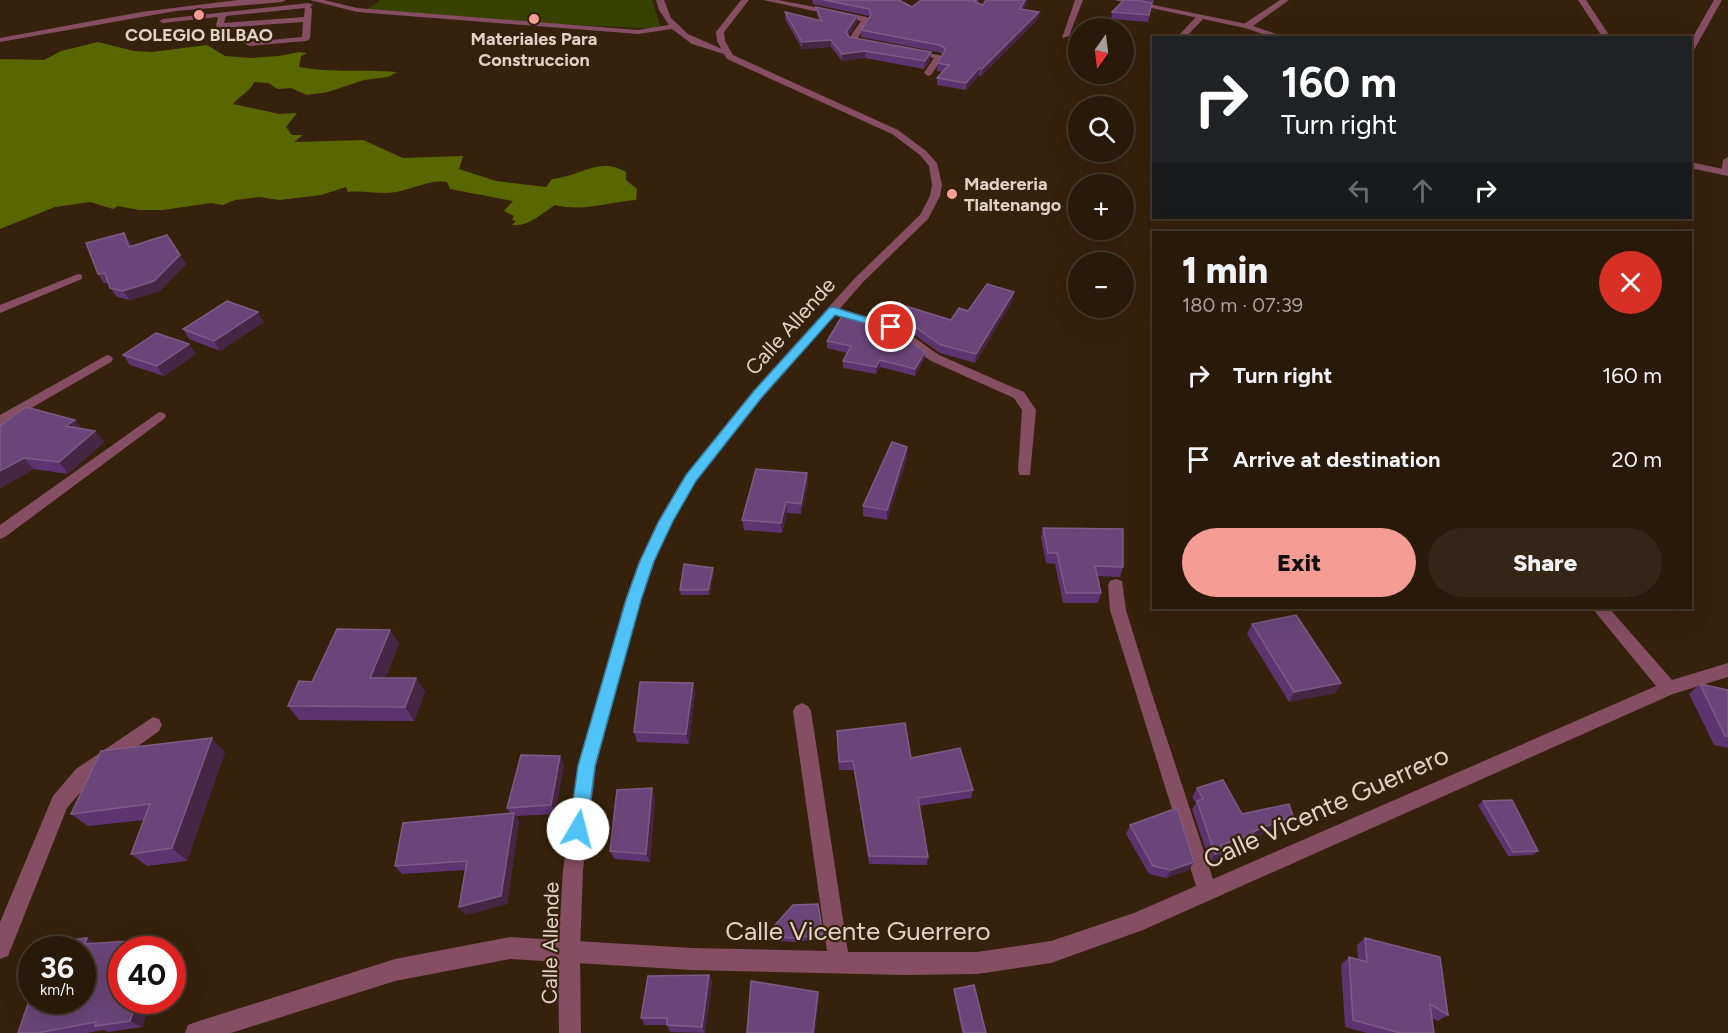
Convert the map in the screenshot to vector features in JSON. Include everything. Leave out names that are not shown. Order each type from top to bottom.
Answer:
[{"type":"street","points":[[0,40],[148,12],[250,1],[282,0]]},
{"type":"street","points":[[660,0],[660,8],[674,26],[700,44],[727,53]]},
{"type":"street","points":[[727,53],[721,41],[720,32],[744,0]]},
{"type":"street","points":[[767,0],[864,19],[865,21],[852,40],[878,45]]},
{"type":"street","points":[[1065,36],[1079,0]]},
{"type":"street","points":[[1118,0],[1246,27],[1277,36]]},
{"type":"street","points":[[1246,27],[1285,0]]},
{"type":"street","points":[[1582,0],[1606,36]]},
{"type":"street","points":[[1692,46],[1718,0]]},
{"type":"street","points":[[163,21],[311,2],[357,10],[627,31],[649,32],[674,26]]},
{"type":"street","points":[[249,44],[306,39],[311,2]]},
{"type":"street","points":[[222,15],[220,26],[308,19]]},
{"type":"street","points":[[1182,36],[1201,17]]},
{"type":"street","points":[[901,49],[938,56],[928,73]]},
{"type":"street","name":"Calle Allende","points":[[570,1033],[569,953],[573,870],[587,766],[621,642],[647,561],[666,521],[691,478],[758,394],[833,310],[929,210],[935,196],[937,178],[934,165],[923,153],[895,132],[737,62],[727,53]]},
{"type":"street","points":[[1692,165],[1727,173],[1728,160]]},
{"type":"street","points":[[0,309],[78,277]]},
{"type":"street","points":[[833,310],[891,327],[935,358],[1019,395],[1029,410],[1025,471]]},
{"type":"street","points":[[0,421],[106,359]]},
{"type":"street","points":[[0,532],[159,416]]},
{"type":"street","points":[[1116,585],[1118,610],[1142,691],[1207,890]]},
{"type":"street","points":[[1601,609],[1669,687]]},
{"type":"street","name":"Calle Vicente Guerrero","points":[[196,1033],[394,970],[510,948],[569,953],[839,963],[977,963],[1051,952],[1136,923],[1669,687],[1728,669]]},
{"type":"street","points":[[802,711],[839,963]]},
{"type":"street","points":[[0,948],[60,802],[83,775],[153,725]]},
{"type":"green space","points":[[380,0],[652,0],[661,29],[558,24],[368,9]]},
{"type":"green space","points":[[98,42],[134,51],[152,52],[207,45],[225,56],[251,58],[299,52],[307,53],[301,56],[299,67],[397,72],[388,77],[364,80],[328,92],[307,95],[291,88],[278,89],[268,83],[254,82],[233,104],[279,114],[297,113],[286,127],[292,135],[303,135],[294,142],[363,140],[403,158],[463,156],[459,169],[496,181],[546,187],[552,179],[598,167],[616,168],[626,172],[626,180],[637,189],[636,200],[586,207],[555,205],[529,222],[512,225],[516,221],[512,220],[514,216],[504,211],[513,201],[450,189],[447,182],[440,181],[390,193],[348,192],[346,187],[321,195],[280,200],[259,197],[235,200],[223,205],[211,203],[163,210],[139,210],[118,206],[113,209],[90,202],[55,207],[0,229],[0,59],[44,60],[61,51]]},
{"type":"building","points":[[824,0],[899,0],[912,7],[921,0],[976,0],[975,2],[983,5],[986,0],[1025,0],[1020,9],[1039,12],[966,83],[937,78],[949,65],[937,63],[945,48],[861,30],[871,15],[869,9]]},
{"type":"building","points":[[1124,0],[1152,3],[1149,15],[1112,12]]},
{"type":"building","points":[[816,7],[857,16],[846,32],[849,37],[931,52],[925,61],[865,51],[842,54],[831,40],[802,42],[785,12],[822,21]]},
{"type":"building","points":[[124,233],[129,247],[167,235],[180,255],[154,281],[123,291],[110,288],[105,273],[98,274],[86,243]]},
{"type":"building","points":[[987,284],[1014,292],[976,354],[941,345],[898,315],[906,306],[951,320],[959,308],[968,311]]},
{"type":"building","points":[[227,301],[258,312],[214,341],[183,329]]},
{"type":"building","points":[[844,313],[886,325],[925,352],[915,369],[880,360],[876,367],[843,361],[851,346],[827,341]]},
{"type":"building","points":[[156,333],[189,344],[157,366],[123,355]]},
{"type":"building","points":[[26,407],[75,420],[66,426],[95,431],[59,462],[24,458],[0,471],[0,426]]},
{"type":"building","points":[[892,442],[907,447],[887,510],[863,506]]},
{"type":"building","points":[[756,469],[807,473],[801,504],[786,502],[781,523],[742,520]]},
{"type":"building","points":[[1043,528],[1123,529],[1123,567],[1095,566],[1101,593],[1066,593],[1057,553],[1048,553]]},
{"type":"building","points":[[684,564],[713,568],[708,590],[680,590]]},
{"type":"building","points":[[1296,615],[1341,683],[1294,692],[1252,624]]},
{"type":"building","points":[[337,629],[390,630],[370,678],[416,678],[405,707],[288,706],[299,681],[312,682]]},
{"type":"building","points":[[640,682],[693,683],[686,734],[634,732]]},
{"type":"building","points":[[1700,684],[1728,690],[1728,736],[1725,736]]},
{"type":"building","points":[[905,723],[911,758],[960,748],[973,790],[918,798],[928,857],[869,856],[853,761],[839,762],[837,731]]},
{"type":"building","points":[[212,738],[172,848],[131,854],[150,804],[71,814],[101,751]]},
{"type":"building","points":[[521,755],[560,756],[551,805],[507,808]]},
{"type":"building","points":[[1223,780],[1242,814],[1289,804],[1293,816],[1252,832],[1254,834],[1221,845],[1224,851],[1215,854],[1197,801],[1203,799],[1197,788]]},
{"type":"building","points":[[652,788],[646,854],[610,851],[617,790]]},
{"type":"building","points":[[1512,800],[1538,851],[1513,852],[1483,801]]},
{"type":"building","points":[[1177,808],[1194,862],[1171,870],[1153,866],[1130,825]]},
{"type":"building","points":[[514,813],[501,896],[459,907],[467,861],[395,866],[403,823]]},
{"type":"building","points":[[818,904],[823,934],[795,938],[765,936],[793,905]]},
{"type":"building","points":[[1365,938],[1440,957],[1448,1015],[1430,1004],[1434,1033],[1400,1033],[1353,1020],[1349,957],[1367,962]]},
{"type":"building","points":[[108,942],[108,1014],[132,1014],[130,1021],[95,1026],[96,1022],[38,1033],[18,1033],[24,1014],[96,1014],[96,943]]},
{"type":"building","points":[[709,975],[702,1027],[667,1025],[667,1018],[641,1018],[648,976]]},
{"type":"building","points":[[751,981],[818,992],[813,1033],[747,1033]]},
{"type":"building","points":[[974,985],[986,1033],[964,1033],[954,989]]},
{"type":"place","name":"COLEGIO BILBAO","points":[[199,15]]},
{"type":"place","name":"Materiales Para Construccion","points":[[534,19]]},
{"type":"place","name":"Madereria Tlaltenango","points":[[952,194]]},
{"type":"route","points":[[578,829],[587,766],[633,600],[647,561],[666,521],[691,478],[758,394],[833,310],[891,327]]}]
